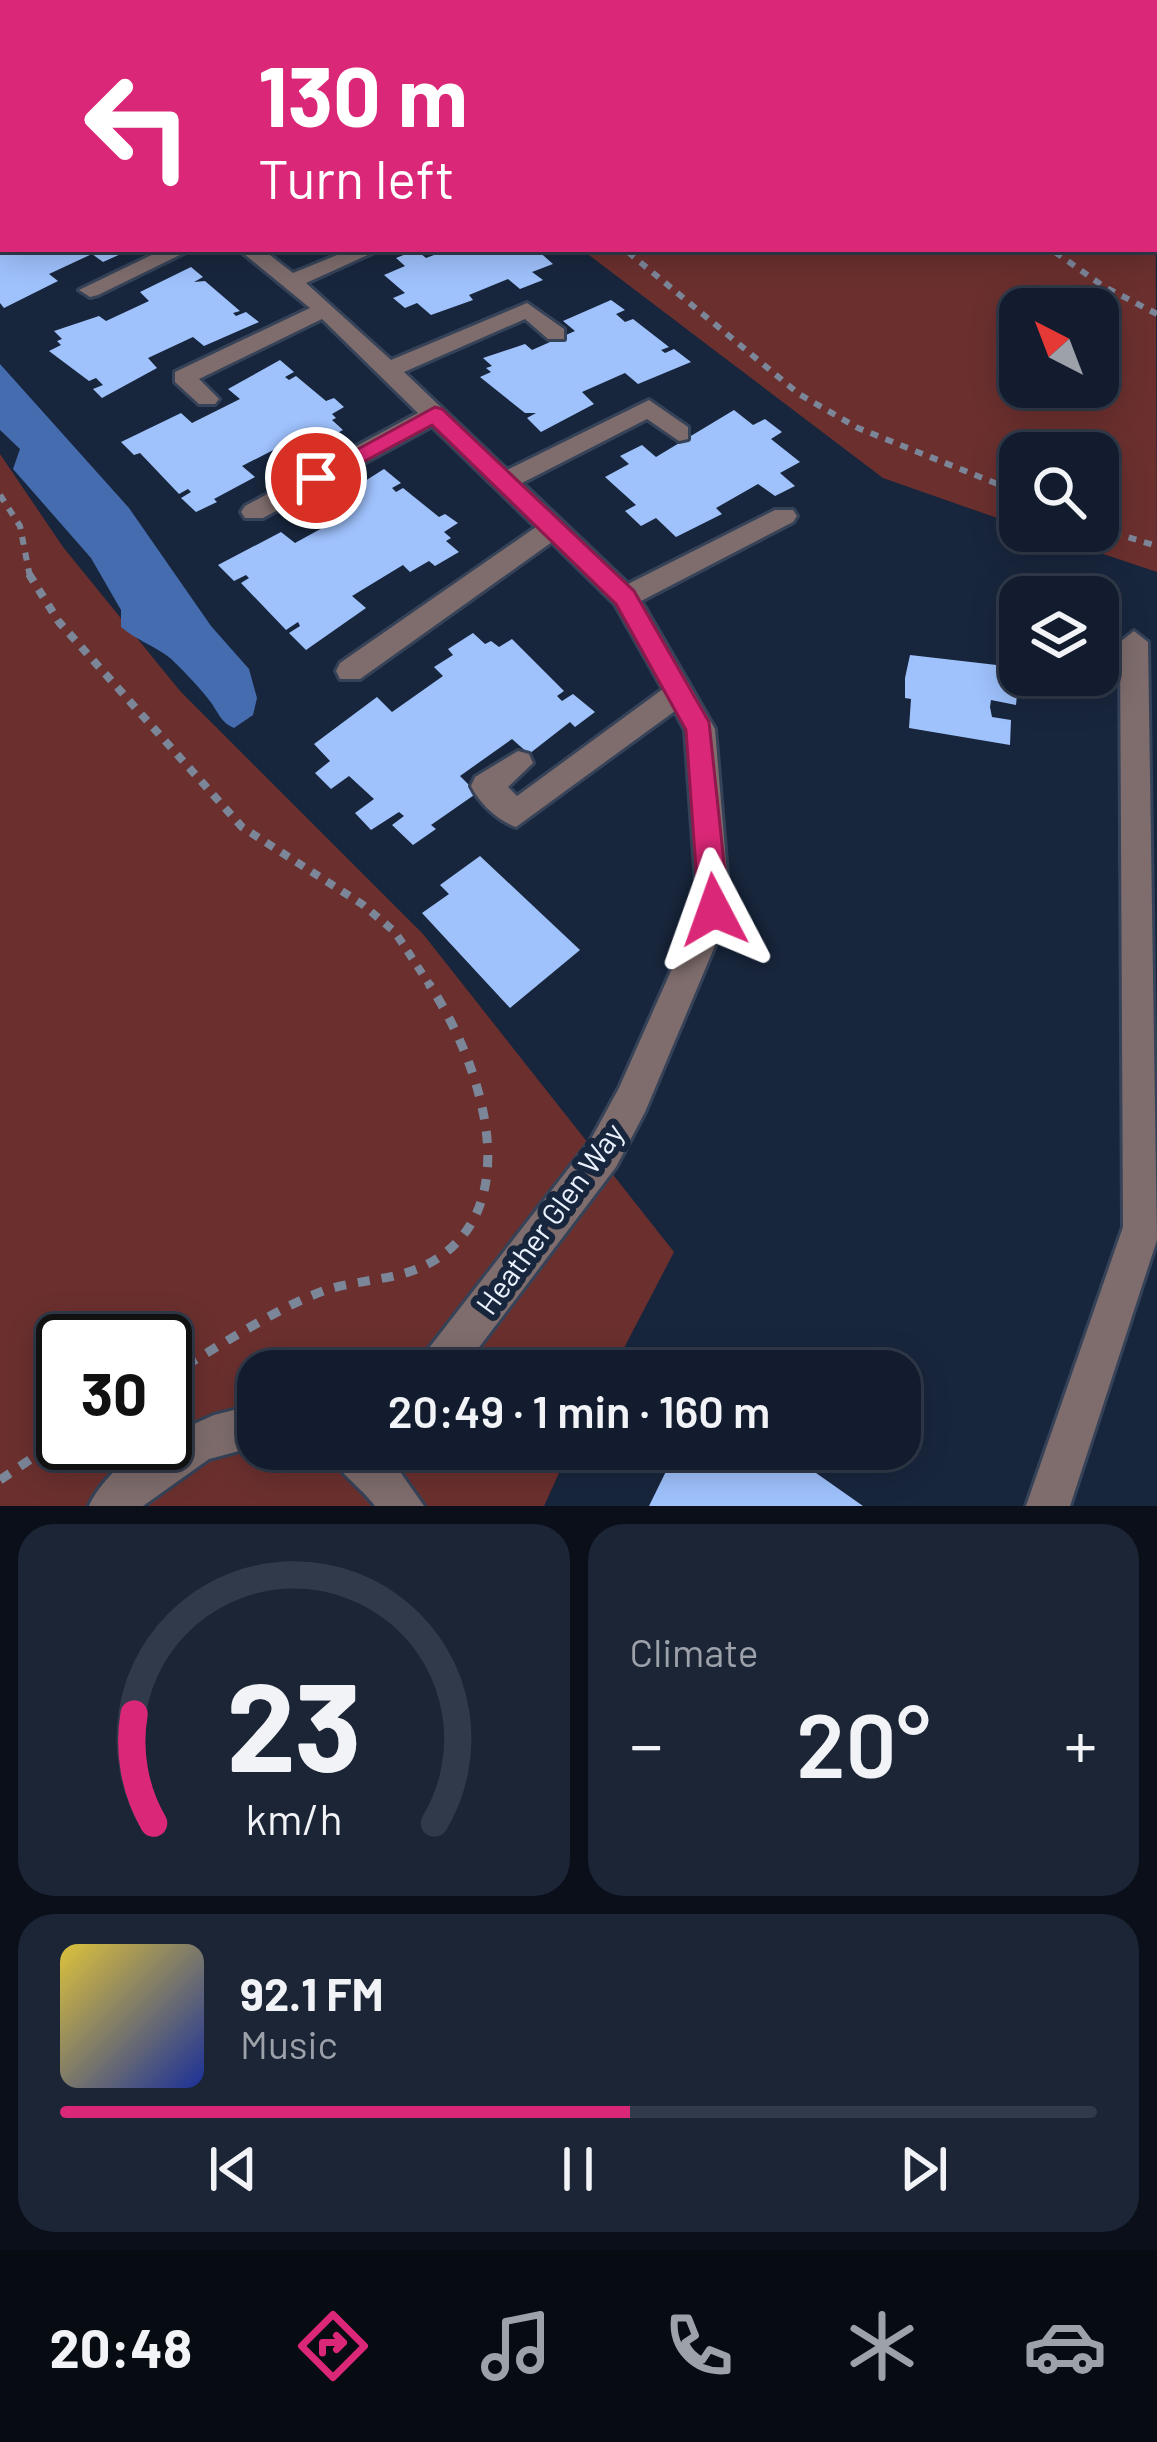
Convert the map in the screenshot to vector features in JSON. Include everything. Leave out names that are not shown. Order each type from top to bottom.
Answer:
[{"type":"street","points":[[90,290],[174,252]]},
{"type":"street","name":"Heather Glen Way","points":[[253,252],[324,310],[625,597],[700,729],[714,910],[632,1100],[603,1154],[452,1350]]},
{"type":"street","points":[[292,281],[363,252]]},
{"type":"street","points":[[207,399],[183,377],[324,310]]},
{"type":"street","points":[[387,371],[527,310],[556,334]]},
{"type":"street","points":[[506,481],[649,408],[679,433]]},
{"type":"street","points":[[254,512],[435,414]]},
{"type":"street","points":[[625,597],[784,516]]},
{"type":"street","points":[[350,671],[552,530]]},
{"type":"street","points":[[1048,1506],[1142,1227],[1134,642]]},
{"type":"street","points":[[518,764],[486,786],[516,814],[681,691]]},
{"type":"street","points":[[111,1506],[159,1461],[212,1433],[237,1429]]},
{"type":"street","points":[[376,1470],[402,1506]]},
{"type":"path","points":[[628,252],[799,394],[858,428],[999,485]]},
{"type":"path","points":[[1055,252],[1103,286],[1157,314]]},
{"type":"path","points":[[0,495],[20,526],[30,578],[59,622],[242,826],[362,904],[394,932],[436,995],[480,1086],[488,1179],[474,1222],[463,1234],[424,1266],[324,1291],[192,1362]]},
{"type":"path","points":[[1119,534],[1157,546]]},
{"type":"path","points":[[0,1480],[36,1455]]},
{"type":"shaded area","points":[[585,252],[1156,252],[1157,572],[1097,552],[1119,552],[1119,432],[999,432],[999,519],[883,478]]},
{"type":"shaded area","points":[[0,454],[63,547],[180,691],[423,934],[674,1252],[623,1350],[237,1350],[237,1470],[560,1470],[544,1506],[0,1506]]},
{"type":"water","points":[[0,364],[129,508],[211,626],[249,669],[257,698],[253,715],[234,728],[170,658],[121,627],[121,610],[91,558],[13,469],[20,449],[0,430]]},
{"type":"building","points":[[0,252],[125,252],[103,262],[92,254],[49,274],[58,281],[4,308],[0,303]]},
{"type":"building","points":[[418,252],[426,258],[442,252],[539,252],[553,264],[532,272],[543,280],[520,289],[508,279],[469,295],[473,300],[431,315],[417,303],[405,308],[393,298],[405,293],[384,275],[405,266],[396,258]]},
{"type":"building","points":[[191,267],[203,277],[194,282],[205,281],[240,311],[233,313],[236,316],[246,312],[259,322],[204,346],[193,337],[148,358],[157,368],[102,398],[93,389],[103,385],[96,378],[89,381],[49,351],[61,345],[54,331],[99,316],[106,321],[149,301],[140,292]]},
{"type":"building","points":[[611,300],[625,310],[616,314],[625,322],[633,319],[669,347],[661,350],[674,349],[691,362],[638,384],[625,373],[582,392],[594,404],[541,432],[527,418],[536,413],[525,413],[480,377],[491,372],[486,368],[492,366],[483,358],[525,344],[532,350],[575,331],[563,321]]},
{"type":"building","points":[[280,360],[294,372],[285,377],[289,380],[296,376],[326,401],[334,398],[344,407],[332,414],[343,430],[297,447],[291,441],[242,466],[255,477],[214,499],[217,502],[196,512],[181,498],[191,492],[188,489],[179,494],[140,453],[134,455],[121,442],[181,413],[192,423],[240,399],[228,389]]},
{"type":"building","points":[[734,410],[753,425],[765,419],[782,432],[771,439],[800,462],[780,473],[795,486],[775,496],[758,484],[716,508],[722,514],[676,537],[656,518],[641,526],[625,511],[636,505],[605,477],[629,464],[620,456],[642,445],[656,457]]},
{"type":"building","points":[[384,469],[401,483],[392,488],[396,492],[403,488],[439,517],[445,514],[458,523],[444,532],[451,538],[446,541],[459,552],[435,566],[429,561],[410,572],[403,565],[352,596],[366,608],[306,650],[289,633],[300,626],[298,622],[286,630],[241,583],[249,578],[246,575],[234,581],[218,565],[281,532],[295,543],[344,516],[330,503]]},
{"type":"building","points":[[473,633],[485,644],[491,641],[499,647],[512,639],[564,691],[557,696],[562,701],[573,694],[595,712],[575,727],[570,722],[529,754],[512,739],[460,776],[477,793],[431,825],[436,829],[413,845],[392,825],[404,816],[399,812],[371,830],[355,813],[374,799],[349,776],[331,789],[315,773],[330,761],[314,744],[377,697],[392,712],[443,676],[434,667],[453,655],[448,649]]},
{"type":"building","points":[[910,655],[999,665],[999,696],[1017,696],[1016,705],[991,700],[990,707],[992,717],[1011,720],[1010,745],[909,728],[911,699],[905,698]]},
{"type":"building","points":[[480,856],[580,950],[510,1008],[422,913],[449,894],[440,885]]},
{"type":"building","points":[[667,1470],[812,1470],[863,1506],[649,1506]]},
{"type":"route","points":[[316,478],[435,414],[625,597],[700,729],[714,910]]}]
